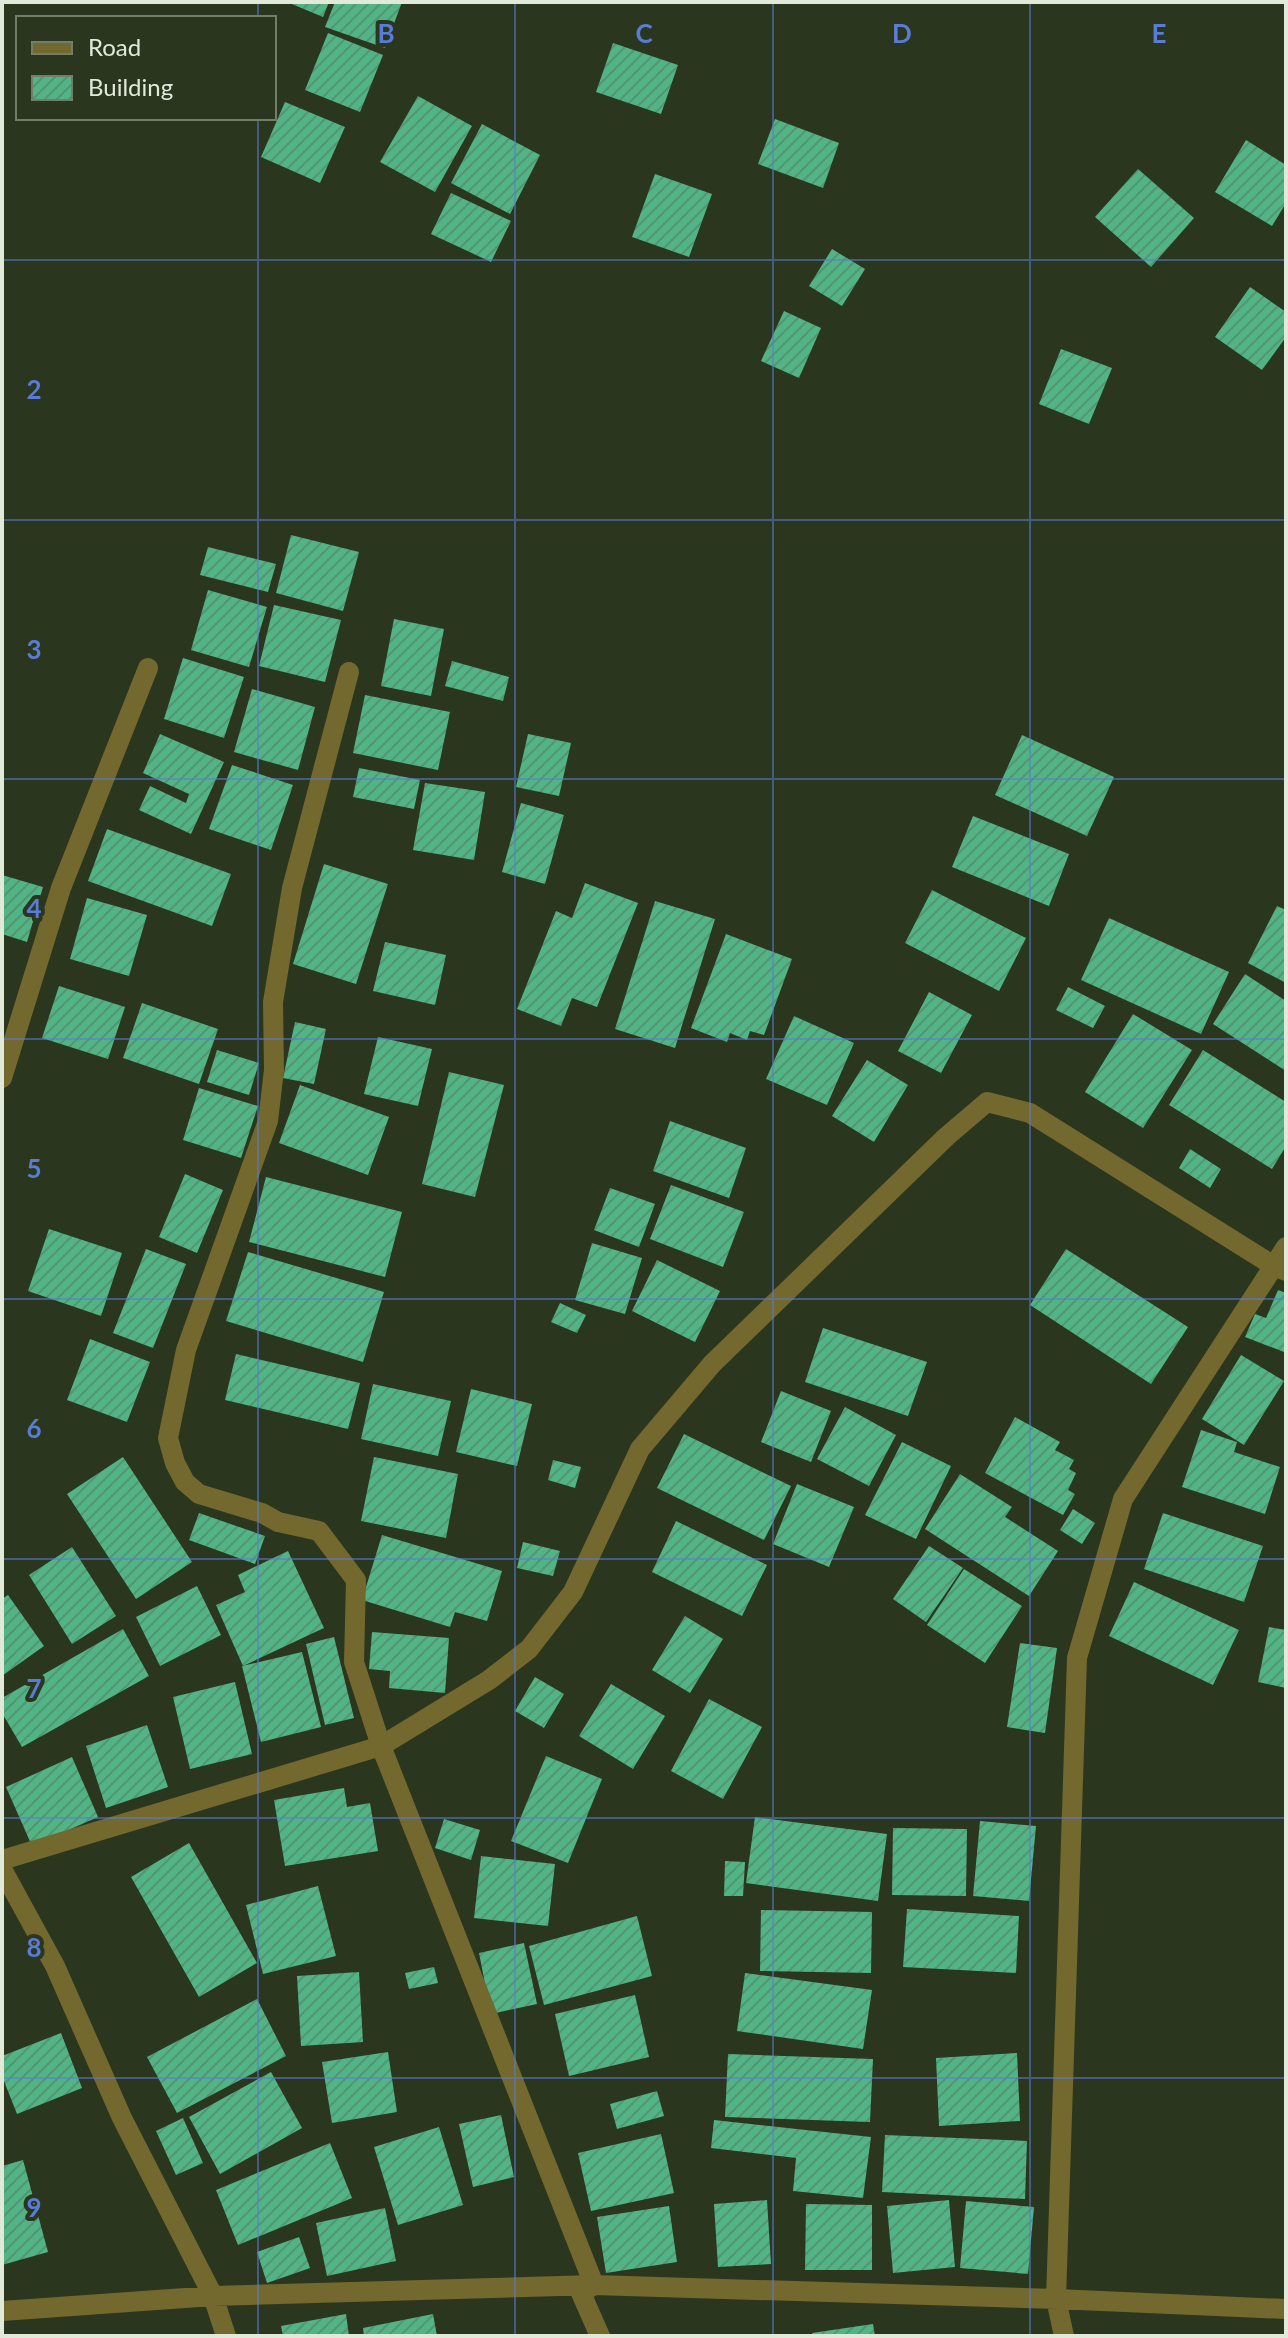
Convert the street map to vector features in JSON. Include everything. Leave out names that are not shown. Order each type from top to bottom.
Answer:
[{"type":"street","points":[[2,1078],[61,888],[148,668]]},
{"type":"street","points":[[349,672],[292,888],[273,1002],[274,1070],[268,1121],[186,1350],[168,1438],[175,1463],[185,1482],[199,1494],[262,1513],[278,1522],[319,1531],[356,1580],[354,1662],[381,1746],[594,2285]]},
{"type":"street","points":[[2,1860],[381,1746],[489,1680],[529,1649],[573,1592],[640,1449],[712,1364],[946,1137],[987,1102],[1030,1113],[1280,1268]]},
{"type":"street","points":[[1064,2336],[1056,2299],[1077,1658],[1123,1499],[1280,1268],[1286,1247]]},
{"type":"street","points":[[2,1869],[55,1966],[122,2118],[213,2296],[226,2336]]},
{"type":"street","points":[[594,2285],[581,2293],[600,2336]]},
{"type":"street","points":[[2,2311],[213,2296],[594,2285],[1286,2309]]},
{"type":"building","points":[[287,2],[329,2],[323,17]]},
{"type":"building","points":[[335,2],[402,2],[385,48],[325,27]]},
{"type":"building","points":[[328,33],[383,55],[360,112],[305,90]]},
{"type":"building","points":[[613,43],[678,65],[661,114],[596,92]]},
{"type":"building","points":[[418,96],[472,126],[435,192],[380,162]]},
{"type":"building","points":[[285,102],[345,127],[320,183],[261,157]]},
{"type":"building","points":[[775,119],[839,143],[823,188],[758,164]]},
{"type":"building","points":[[482,124],[540,155],[510,214],[451,183]]},
{"type":"building","points":[[1246,140],[1286,165],[1286,203],[1272,226],[1215,192]]},
{"type":"building","points":[[1138,169],[1194,218],[1151,267],[1095,217]]},
{"type":"building","points":[[655,174],[712,194],[689,257],[632,237]]},
{"type":"building","points":[[451,193],[511,221],[491,262],[431,234]]},
{"type":"building","points":[[832,249],[865,269],[842,306],[809,286]]},
{"type":"building","points":[[1250,287],[1286,312],[1286,337],[1262,370],[1215,337]]},
{"type":"building","points":[[784,311],[821,328],[799,378],[761,361]]},
{"type":"building","points":[[1061,349],[1112,368],[1089,424],[1039,404]]},
{"type":"building","points":[[291,535],[359,552],[343,611],[276,593]]},
{"type":"building","points":[[208,547],[276,564],[268,592],[200,575]]},
{"type":"building","points":[[208,590],[267,607],[249,667],[191,650]]},
{"type":"building","points":[[274,605],[341,620],[325,682],[259,666]]},
{"type":"building","points":[[394,619],[444,629],[431,696],[381,686]]},
{"type":"building","points":[[183,658],[244,677],[224,738],[164,719]]},
{"type":"building","points":[[452,661],[509,677],[503,701],[445,686]]},
{"type":"building","points":[[252,689],[315,707],[298,770],[234,752]]},
{"type":"building","points":[[365,695],[450,712],[438,770],[353,753]]},
{"type":"building","points":[[160,734],[224,762],[191,834],[139,810],[150,786],[186,803],[189,794],[143,773]]},
{"type":"building","points":[[528,734],[571,743],[559,796],[516,787]]},
{"type":"building","points":[[1022,735],[1114,777],[1087,836],[995,795]]},
{"type":"building","points":[[232,765],[293,785],[271,850],[209,829]]},
{"type":"building","points":[[359,768],[420,780],[414,809],[353,797]]},
{"type":"building","points":[[425,783],[485,792],[474,860],[413,850]]},
{"type":"building","points":[[521,803],[564,815],[545,884],[502,872]]},
{"type":"building","points":[[973,816],[1069,854],[1049,906],[952,867]]},
{"type":"building","points":[[107,829],[231,874],[212,926],[88,881]]},
{"type":"building","points":[[324,864],[388,884],[356,984],[293,964]]},
{"type":"building","points":[[2,875],[43,887],[27,942],[2,934]]},
{"type":"building","points":[[585,883],[638,903],[597,1007],[572,998],[561,1026],[517,1009],[556,911],[572,918]]},
{"type":"building","points":[[932,890],[1026,938],[999,991],[905,943]]},
{"type":"building","points":[[87,898],[147,915],[129,976],[70,959]]},
{"type":"building","points":[[655,901],[715,919],[675,1048],[615,1029]]},
{"type":"building","points":[[1277,906],[1286,910],[1286,983],[1248,963]]},
{"type":"building","points":[[1109,918],[1229,972],[1201,1034],[1081,980]]},
{"type":"building","points":[[726,934],[792,959],[764,1035],[750,1031],[747,1040],[730,1033],[727,1042],[691,1028]]},
{"type":"building","points":[[385,942],[446,955],[435,1005],[373,991]]},
{"type":"building","points":[[1245,974],[1286,1001],[1286,1071],[1213,1024]]},
{"type":"building","points":[[59,986],[125,1007],[108,1059],[42,1038]]},
{"type":"building","points":[[1068,987],[1105,1006],[1093,1028],[1056,1010]]},
{"type":"building","points":[[929,992],[972,1015],[941,1073],[898,1051]]},
{"type":"building","points":[[142,1003],[218,1029],[199,1084],[123,1058]]},
{"type":"building","points":[[1133,1014],[1192,1050],[1143,1128],[1085,1092]]},
{"type":"building","points":[[794,1016],[854,1043],[827,1105],[766,1079]]},
{"type":"building","points":[[295,1022],[326,1029],[314,1084],[283,1078]]},
{"type":"building","points":[[378,1037],[432,1049],[418,1106],[364,1094]]},
{"type":"building","points":[[217,1050],[259,1063],[249,1095],[207,1082]]},
{"type":"building","points":[[1203,1050],[1286,1102],[1286,1146],[1272,1169],[1169,1105]]},
{"type":"building","points":[[867,1060],[908,1085],[874,1142],[832,1116]]},
{"type":"building","points":[[449,1072],[504,1085],[475,1197],[422,1184]]},
{"type":"building","points":[[300,1085],[389,1117],[368,1175],[279,1143]]},
{"type":"building","points":[[199,1088],[258,1106],[241,1158],[183,1140]]},
{"type":"building","points":[[670,1121],[746,1148],[729,1198],[653,1171]]},
{"type":"building","points":[[1190,1149],[1221,1169],[1210,1188],[1179,1168]]},
{"type":"building","points":[[185,1174],[223,1190],[197,1253],[159,1237]]},
{"type":"building","points":[[266,1177],[402,1212],[385,1277],[249,1242]]},
{"type":"building","points":[[671,1185],[744,1212],[723,1267],[650,1239]]},
{"type":"building","points":[[610,1188],[655,1204],[639,1247],[594,1230]]},
{"type":"building","points":[[49,1229],[122,1253],[101,1316],[28,1291]]},
{"type":"building","points":[[592,1243],[642,1258],[625,1314],[575,1300]]},
{"type":"building","points":[[146,1249],[186,1264],[153,1348],[113,1333]]},
{"type":"building","points":[[1066,1249],[1188,1327],[1151,1384],[1030,1305]]},
{"type":"building","points":[[248,1252],[384,1292],[363,1362],[226,1321]]},
{"type":"building","points":[[657,1260],[720,1291],[695,1342],[632,1311]]},
{"type":"building","points":[[1278,1290],[1286,1293],[1284,1352],[1245,1337],[1255,1314],[1266,1318]]},
{"type":"building","points":[[560,1303],[586,1315],[577,1333],[551,1322]]},
{"type":"building","points":[[823,1328],[927,1362],[908,1416],[805,1382]]},
{"type":"building","points":[[90,1339],[150,1362],[127,1422],[67,1400]]},
{"type":"building","points":[[236,1354],[360,1383],[348,1429],[225,1400]]},
{"type":"building","points":[[1241,1355],[1284,1381],[1244,1445],[1202,1419]]},
{"type":"building","points":[[373,1384],[451,1401],[438,1456],[361,1439]]},
{"type":"building","points":[[471,1389],[532,1404],[517,1466],[456,1452]]},
{"type":"building","points":[[781,1391],[831,1411],[811,1462],[761,1442]]},
{"type":"building","points":[[845,1407],[896,1435],[869,1486],[817,1459]]},
{"type":"building","points":[[1015,1417],[1060,1442],[1055,1450],[1074,1460],[1069,1469],[1076,1473],[1068,1490],[1075,1494],[1063,1515],[985,1473]]},
{"type":"building","points":[[1201,1430],[1237,1442],[1234,1452],[1280,1467],[1265,1514],[1182,1487]]},
{"type":"building","points":[[684,1434],[791,1486],[764,1540],[657,1488]]},
{"type":"building","points":[[902,1442],[951,1466],[916,1539],[865,1515]]},
{"type":"building","points":[[123,1457],[192,1562],[136,1599],[67,1494]]},
{"type":"building","points":[[374,1457],[458,1474],[446,1538],[361,1521]]},
{"type":"building","points":[[553,1460],[581,1467],[575,1488],[548,1480]]},
{"type":"building","points":[[960,1474],[1012,1507],[1005,1517],[1058,1551],[1029,1596],[925,1529]]},
{"type":"building","points":[[797,1484],[854,1507],[829,1567],[773,1544]]},
{"type":"building","points":[[1073,1509],[1095,1523],[1082,1544],[1060,1530]]},
{"type":"building","points":[[199,1513],[265,1536],[255,1564],[189,1540]]},
{"type":"building","points":[[1163,1513],[1263,1546],[1244,1602],[1144,1569]]},
{"type":"building","points":[[676,1521],[767,1565],[742,1616],[652,1572]]},
{"type":"building","points":[[382,1535],[502,1571],[487,1621],[455,1612],[450,1627],[362,1600]]},
{"type":"building","points":[[523,1542],[560,1551],[553,1576],[517,1568]]},
{"type":"building","points":[[929,1546],[963,1568],[926,1622],[893,1599]]},
{"type":"building","points":[[72,1547],[116,1616],[72,1644],[29,1575]]},
{"type":"building","points":[[288,1551],[324,1628],[243,1666],[216,1605],[245,1592],[238,1575]]},
{"type":"building","points":[[964,1569],[1022,1606],[985,1663],[927,1625]]},
{"type":"building","points":[[1134,1582],[1239,1630],[1213,1685],[1109,1636]]},
{"type":"building","points":[[197,1586],[221,1635],[160,1666],[136,1617]]},
{"type":"building","points":[[8,1595],[44,1646],[2,1676],[2,1599]]},
{"type":"building","points":[[685,1616],[723,1639],[690,1693],[652,1670]]},
{"type":"building","points":[[1269,1627],[1286,1630],[1286,1688],[1258,1682]]},
{"type":"building","points":[[123,1629],[149,1676],[22,1747],[2,1713],[2,1698]]},
{"type":"building","points":[[372,1632],[449,1638],[445,1693],[389,1688],[390,1671],[369,1669]]},
{"type":"building","points":[[334,1637],[354,1718],[325,1725],[306,1644]]},
{"type":"building","points":[[1020,1643],[1057,1648],[1045,1733],[1007,1727]]},
{"type":"building","points":[[302,1652],[321,1727],[261,1742],[242,1666]]},
{"type":"building","points":[[535,1677],[564,1694],[544,1728],[515,1711]]},
{"type":"building","points":[[235,1682],[252,1754],[190,1769],[173,1697]]},
{"type":"building","points":[[611,1684],[665,1716],[633,1769],[579,1736]]},
{"type":"building","points":[[709,1699],[762,1727],[723,1799],[671,1771]]},
{"type":"building","points":[[147,1725],[168,1787],[106,1808],[86,1746]]},
{"type":"building","points":[[546,1756],[602,1779],[568,1863],[511,1841]]},
{"type":"building","points":[[72,1757],[98,1817],[32,1846],[6,1787]]},
{"type":"building","points":[[344,1788],[347,1807],[370,1803],[378,1851],[285,1866],[274,1800]]},
{"type":"building","points":[[755,1817],[887,1834],[878,1901],[746,1883]]},
{"type":"building","points":[[444,1819],[480,1830],[471,1860],[435,1848]]},
{"type":"building","points":[[980,1821],[1036,1826],[1029,1901],[973,1896]]},
{"type":"building","points":[[893,1828],[967,1829],[966,1896],[892,1895]]},
{"type":"building","points":[[189,1843],[257,1963],[199,1997],[131,1877]]},
{"type":"building","points":[[481,1856],[555,1864],[548,1926],[474,1918]]},
{"type":"building","points":[[725,1861],[745,1862],[743,1896],[724,1896]]},
{"type":"building","points":[[318,1886],[336,1956],[263,1974],[246,1905]]},
{"type":"building","points":[[907,1909],[1019,1916],[1016,1973],[903,1967]]},
{"type":"building","points":[[761,1910],[872,1912],[871,1973],[760,1971]]},
{"type":"building","points":[[637,1916],[652,1976],[544,2005],[529,1946]]},
{"type":"building","points":[[524,1943],[537,2004],[491,2014],[479,1953]]},
{"type":"building","points":[[434,1967],[438,1983],[409,1989],[405,1973]]},
{"type":"building","points":[[359,1972],[363,2042],[301,2046],[297,1976]]},
{"type":"building","points":[[745,1973],[872,1990],[863,2049],[737,2031]]},
{"type":"building","points":[[635,1995],[649,2057],[569,2076],[555,2014]]},
{"type":"building","points":[[257,1999],[286,2056],[177,2113],[147,2057]]},
{"type":"building","points":[[61,2033],[82,2088],[17,2114],[2,2076],[2,2056]]},
{"type":"building","points":[[388,2052],[397,2112],[332,2123],[322,2062]]},
{"type":"building","points":[[1017,2053],[1020,2121],[939,2126],[936,2058]]},
{"type":"building","points":[[728,2054],[873,2059],[870,2122],[725,2117]]},
{"type":"building","points":[[271,2072],[302,2128],[220,2174],[189,2117]]},
{"type":"building","points":[[657,2091],[664,2116],[617,2129],[610,2104]]},
{"type":"building","points":[[501,2115],[514,2177],[473,2187],[459,2124]]},
{"type":"building","points":[[183,2118],[203,2163],[176,2175],[156,2131]]},
{"type":"building","points":[[714,2120],[871,2137],[863,2198],[793,2191],[796,2158],[711,2148]]},
{"type":"building","points":[[439,2127],[463,2205],[398,2225],[374,2147]]},
{"type":"building","points":[[661,2134],[674,2193],[591,2211],[578,2153]]},
{"type":"building","points":[[885,2135],[1027,2141],[1025,2199],[882,2192]]},
{"type":"building","points":[[330,2143],[352,2198],[238,2245],[216,2190]]},
{"type":"building","points":[[23,2160],[48,2252],[2,2265],[2,2166]]},
{"type":"building","points":[[767,2200],[771,2264],[718,2267],[714,2204]]},
{"type":"building","points":[[949,2200],[955,2267],[893,2273],[887,2206]]},
{"type":"building","points":[[966,2201],[1034,2207],[1028,2274],[960,2268]]},
{"type":"building","points":[[806,2204],[872,2205],[872,2270],[805,2270]]},
{"type":"building","points":[[669,2206],[677,2262],[606,2273],[597,2217]]},
{"type":"building","points":[[385,2208],[396,2261],[327,2276],[316,2223]]},
{"type":"building","points":[[299,2237],[310,2268],[267,2283],[257,2252]]},
{"type":"building","points":[[346,2314],[349,2336],[283,2336],[281,2326]]},
{"type":"building","points":[[433,2314],[437,2336],[364,2336],[363,2328]]},
{"type":"building","points":[[873,2324],[875,2336],[813,2336],[812,2333]]}]
